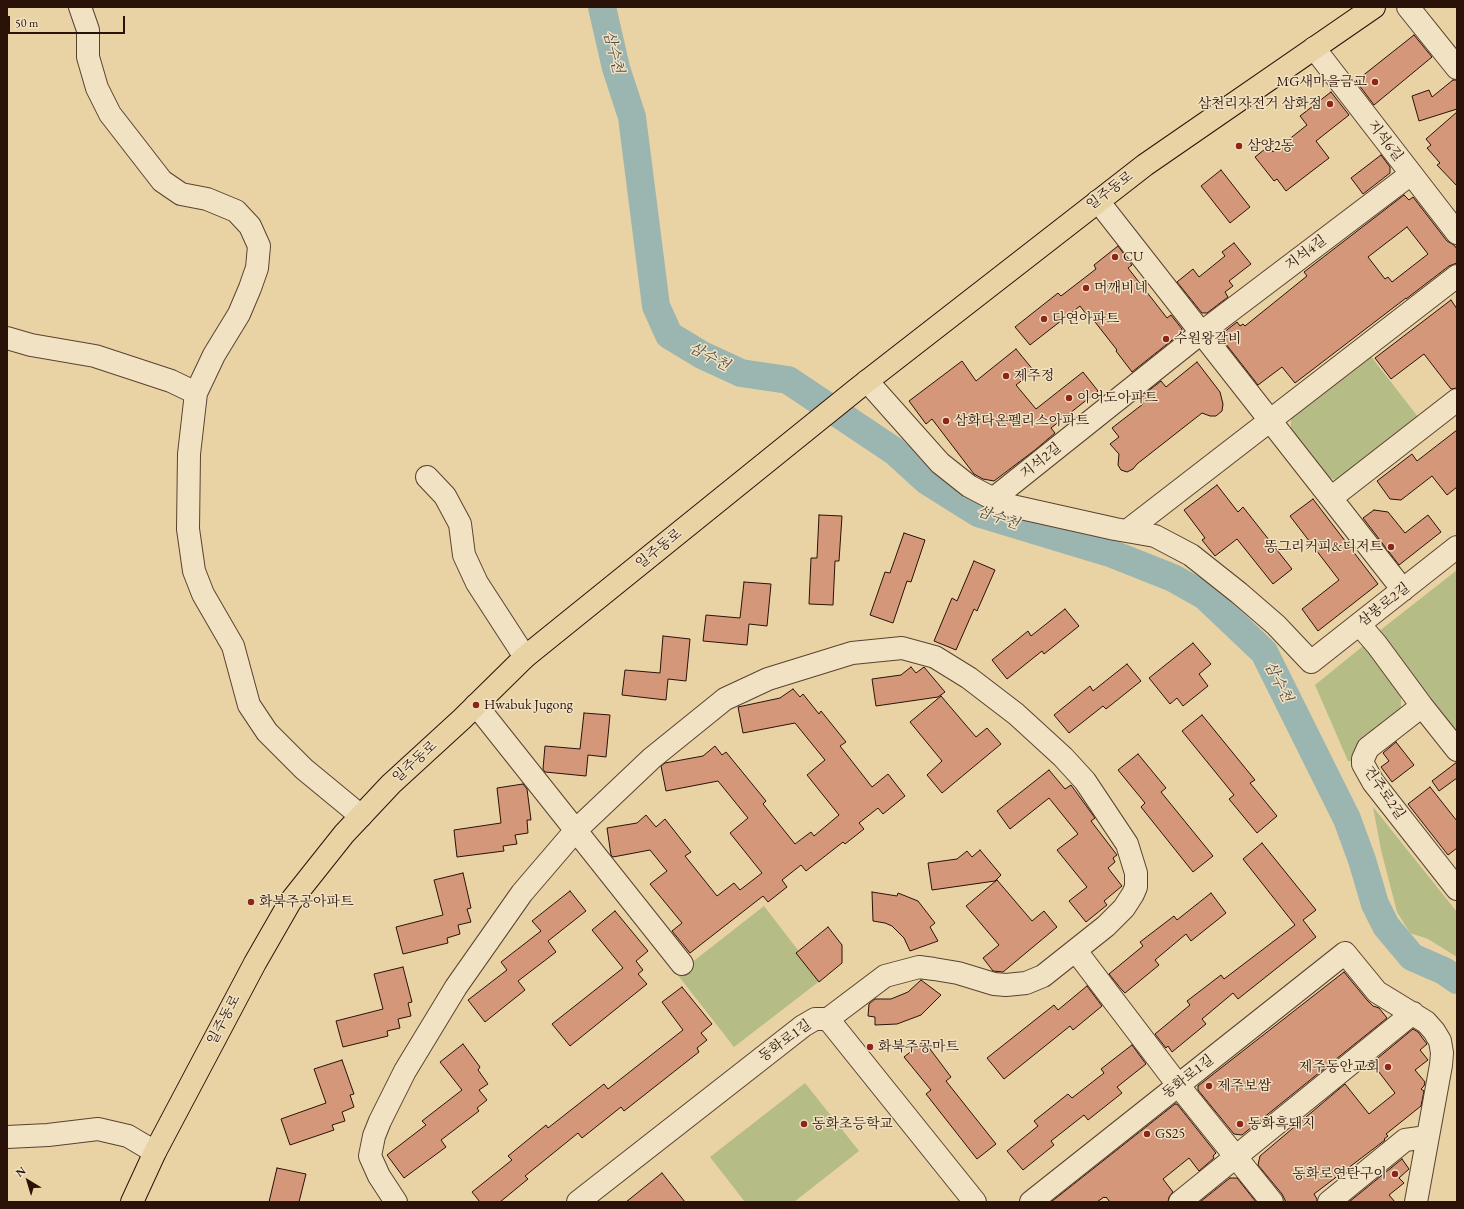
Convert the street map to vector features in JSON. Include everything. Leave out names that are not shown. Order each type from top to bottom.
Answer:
[{"type":"main road","name":"일주동로","points":[[132,1202],[155,1152],[255,962],[290,902],[344,834],[391,784],[525,657],[862,385],[1145,165],[1374,7]]},
{"type":"street","points":[[80,7],[88,30],[88,57],[94,80],[110,114],[162,181],[181,194],[207,199],[236,211],[250,226],[259,246],[257,268],[239,314],[214,355],[196,393],[189,454],[188,529],[194,571],[203,594],[233,646],[249,705],[262,725],[267,732],[304,769],[361,816]]},
{"type":"street","points":[[1408,7],[1457,68]]},
{"type":"street","name":"지석6길","points":[[1314,48],[1457,233]]},
{"type":"street","name":"지석4길","points":[[1201,333],[1411,174]]},
{"type":"street","points":[[1098,201],[1403,590]]},
{"type":"street","points":[[862,385],[940,463],[969,486],[1003,504],[1127,531],[1457,276]]},
{"type":"street","name":"지석2길","points":[[993,499],[1201,333]]},
{"type":"street","points":[[7,338],[31,345],[95,356],[171,381],[196,393]]},
{"type":"street","points":[[1331,498],[1457,400]]},
{"type":"street","points":[[427,477],[445,496],[460,524],[464,555],[477,583],[525,657]]},
{"type":"street","name":"삼봉로2길","points":[[1127,531],[1155,536],[1191,555],[1276,625],[1311,662],[1457,547]]},
{"type":"street","points":[[1359,624],[1377,645],[1457,750]]},
{"type":"street","points":[[396,1202],[379,1176],[370,1156],[374,1136],[380,1121],[405,1071],[456,986],[522,893],[576,830],[652,758],[725,699],[768,679],[852,653],[902,648],[935,657],[969,678],[1016,714],[1064,757],[1085,780],[1127,844],[1136,873],[1136,887],[1124,908],[1106,926],[1043,976],[1026,983],[1000,985],[958,973],[934,968],[919,967],[886,976],[828,1019]]},
{"type":"street","points":[[476,705],[682,964]]},
{"type":"street","name":"건주로2길","points":[[1422,706],[1368,748],[1365,753],[1363,764],[1373,782],[1457,889]]},
{"type":"street","points":[[1076,951],[1178,1085],[1272,1202]]},
{"type":"street","name":"동화로1길","points":[[1031,1202],[1345,953],[1377,992],[1413,1013]]},
{"type":"street","points":[[1180,1202],[1413,1013],[1426,1022],[1434,1031],[1440,1041],[1442,1053],[1416,1202]]},
{"type":"street","name":"동화로1길","points":[[578,1202],[803,1026],[816,1019],[828,1019],[975,1202]]},
{"type":"street","points":[[7,1137],[48,1135],[98,1129],[128,1136],[155,1152]]},
{"type":"street","points":[[1329,1202],[1405,1140],[1427,1137]]},
{"type":"green space","points":[[1370,355],[1418,417],[1337,480],[1324,477],[1291,433],[1291,416]]},
{"type":"green space","points":[[1457,570],[1457,733],[1378,632]]},
{"type":"green space","points":[[1363,646],[1401,696],[1401,708],[1358,742],[1353,761],[1348,761],[1315,685]]},
{"type":"green space","points":[[1373,807],[1457,912],[1457,957],[1428,939],[1410,933],[1397,912],[1381,850]]},
{"type":"green space","points":[[764,906],[821,980],[734,1047],[677,974]]},
{"type":"green space","points":[[805,1083],[859,1151],[794,1202],[745,1202],[710,1157]]},
{"type":"building","points":[[1414,35],[1432,57],[1374,105],[1356,81]]},
{"type":"building","points":[[1453,80],[1457,80],[1457,109],[1419,121],[1412,96],[1429,90],[1432,97]]},
{"type":"building","points":[[1331,92],[1349,115],[1316,141],[1329,158],[1286,191],[1277,179],[1274,181],[1255,157],[1269,146],[1273,152],[1307,125],[1300,116]]},
{"type":"building","points":[[1457,112],[1457,186],[1437,165],[1440,163],[1427,148],[1431,145],[1426,139]]},
{"type":"building","points":[[1381,155],[1390,167],[1390,173],[1363,194],[1351,178]]},
{"type":"building","points":[[1221,170],[1250,207],[1230,223],[1201,186]]},
{"type":"building","points":[[1404,195],[1409,200],[1413,197],[1447,241],[1454,245],[1457,249],[1457,263],[1449,266],[1295,383],[1282,367],[1258,385],[1222,339],[1223,333],[1237,322],[1240,326],[1243,324],[1245,326],[1307,276],[1304,272]],"holes":[[[1407,227],[1428,254],[1392,282],[1388,277],[1385,279],[1368,257]]]},
{"type":"building","points":[[1234,243],[1251,264],[1229,281],[1233,286],[1225,292],[1228,297],[1207,313],[1202,313],[1177,282],[1193,269],[1199,277],[1225,256],[1222,252]]},
{"type":"building","points":[[1118,246],[1132,265],[1128,268],[1167,318],[1171,315],[1182,329],[1181,333],[1132,372],[1088,313],[1086,314],[1080,306],[1030,345],[1015,327],[1058,293],[1061,296],[1096,269],[1094,265]]},
{"type":"building","points":[[1451,300],[1457,309],[1457,388],[1451,389],[1424,354],[1391,379],[1375,358]]},
{"type":"building","points":[[1016,349],[1034,371],[1016,385],[1036,409],[1083,372],[1098,391],[1051,428],[1055,433],[1035,450],[994,481],[983,479],[974,474],[932,419],[926,424],[909,401],[962,361],[976,381]]},
{"type":"building","points":[[1197,362],[1220,392],[1223,404],[1222,411],[1216,416],[1210,416],[1202,413],[1137,464],[1133,469],[1127,472],[1121,470],[1118,465],[1119,454],[1110,444],[1119,437],[1112,428],[1143,404],[1138,399],[1161,381],[1166,387]]},
{"type":"building","points":[[1457,430],[1457,487],[1447,495],[1432,476],[1401,500],[1390,499],[1377,481],[1412,454],[1417,461]]},
{"type":"building","points":[[1217,485],[1238,512],[1243,507],[1292,569],[1273,584],[1237,539],[1215,556],[1202,540],[1205,538],[1184,510]]},
{"type":"building","points":[[1313,499],[1378,584],[1318,631],[1302,609],[1339,580],[1290,516]]},
{"type":"building","points":[[1374,510],[1388,512],[1405,533],[1428,515],[1441,532],[1399,565],[1363,518]]},
{"type":"building","points":[[819,515],[842,516],[839,561],[835,561],[833,605],[809,604],[811,558],[817,558]]},
{"type":"building","points":[[904,533],[925,540],[911,582],[907,581],[893,623],[870,615],[885,572],[890,573]]},
{"type":"building","points":[[974,561],[995,570],[977,611],[974,609],[956,650],[934,641],[952,598],[957,601]]},
{"type":"building","points":[[744,582],[771,584],[767,626],[749,624],[747,645],[703,641],[706,615],[740,618]]},
{"type":"building","points":[[1065,609],[1079,626],[1044,654],[1042,651],[1007,679],[992,660],[1028,631],[1031,636]]},
{"type":"building","points":[[663,636],[690,639],[686,681],[668,679],[666,700],[622,695],[625,670],[660,673]]},
{"type":"building","points":[[1193,643],[1211,664],[1199,674],[1208,686],[1183,706],[1177,698],[1170,704],[1149,678]]},
{"type":"building","points":[[1127,664],[1141,681],[1106,709],[1103,706],[1069,733],[1054,715],[1090,686],[1093,691]]},
{"type":"building","points":[[911,667],[916,673],[924,667],[945,692],[938,697],[876,706],[872,679],[901,675]]},
{"type":"building","points":[[793,689],[800,697],[803,694],[819,714],[821,711],[846,742],[840,746],[872,787],[888,774],[905,796],[883,814],[878,808],[859,823],[864,829],[845,844],[843,842],[806,871],[801,865],[782,880],[787,887],[768,902],[763,896],[690,953],[672,931],[682,923],[650,884],[667,871],[650,850],[613,857],[611,855],[607,828],[637,823],[646,815],[656,827],[665,819],[691,852],[685,856],[717,896],[734,883],[740,890],[762,873],[730,833],[748,818],[718,781],[666,791],[661,766],[665,763],[703,756],[715,746],[722,755],[726,752],[766,801],[763,804],[795,844],[811,832],[814,836],[839,815],[807,775],[825,760],[795,723],[743,733],[738,707],[780,698]]},
{"type":"building","points":[[941,696],[976,737],[987,728],[1001,744],[942,793],[927,775],[942,761],[910,722]]},
{"type":"building","points":[[584,713],[610,715],[606,757],[588,755],[586,776],[545,772],[543,769],[545,746],[580,749]]},
{"type":"building","points":[[1202,715],[1255,780],[1250,783],[1277,816],[1257,833],[1229,799],[1234,795],[1182,731]]},
{"type":"building","points":[[1396,742],[1414,765],[1392,782],[1381,767],[1389,761],[1383,753]]},
{"type":"building","points":[[1138,754],[1166,788],[1161,792],[1213,856],[1193,872],[1141,807],[1145,803],[1118,770]]},
{"type":"building","points":[[1457,762],[1457,778],[1439,791],[1432,781]]},
{"type":"building","points":[[1049,770],[1065,789],[1071,785],[1095,818],[1091,821],[1117,855],[1113,858],[1115,862],[1108,868],[1122,886],[1104,901],[1107,905],[1086,922],[1069,901],[1087,887],[1057,850],[1078,834],[1049,798],[1010,829],[997,811]]},
{"type":"building","points":[[523,784],[527,789],[531,820],[527,820],[528,833],[515,835],[517,844],[503,846],[504,851],[457,857],[454,830],[501,823],[497,788]]},
{"type":"building","points":[[1430,787],[1457,821],[1457,848],[1448,855],[1408,804]]},
{"type":"building","points":[[1262,843],[1316,910],[1303,920],[1316,937],[1238,999],[1233,993],[1202,1019],[1206,1024],[1172,1052],[1168,1046],[1166,1048],[1155,1034],[1190,1005],[1187,1001],[1221,975],[1224,979],[1295,925],[1243,859]]},
{"type":"building","points":[[980,850],[1001,875],[995,881],[932,890],[928,863],[957,859],[967,851],[972,857]]},
{"type":"building","points":[[463,873],[471,908],[467,909],[471,922],[458,925],[460,934],[447,938],[448,943],[403,954],[396,927],[443,915],[434,880]]},
{"type":"building","points":[[997,880],[1032,921],[1044,911],[1057,927],[1003,972],[993,971],[983,958],[999,945],[966,906]]},
{"type":"building","points":[[570,891],[586,911],[548,941],[556,952],[518,981],[525,990],[485,1022],[468,1000],[507,970],[501,962],[541,931],[532,921]]},
{"type":"building","points":[[872,892],[897,896],[898,893],[918,901],[935,923],[930,927],[938,941],[910,951],[904,938],[892,926],[873,921]]},
{"type":"building","points":[[1211,893],[1226,913],[1191,941],[1186,934],[1155,960],[1159,965],[1125,993],[1109,974],[1143,946],[1140,942],[1174,916],[1177,920]]},
{"type":"building","points":[[615,911],[648,951],[636,961],[643,970],[638,974],[647,984],[570,1046],[552,1024],[623,968],[592,930]]},
{"type":"building","points":[[828,927],[842,945],[842,963],[819,982],[796,953]]},
{"type":"building","points":[[403,967],[412,1002],[408,1003],[411,1016],[398,1019],[400,1028],[387,1031],[388,1036],[343,1047],[336,1021],[383,1009],[374,974]]},
{"type":"building","points":[[1344,972],[1367,1000],[1373,1006],[1379,1008],[1387,1018],[1242,1135],[1234,1134],[1198,1090],[1198,1086]]},
{"type":"building","points":[[921,980],[941,995],[921,1015],[897,1024],[875,1025],[875,1017],[868,1016],[869,1004],[875,999],[891,999],[908,992]]},
{"type":"building","points":[[1087,986],[1102,1006],[1073,1030],[1070,1026],[1004,1079],[987,1058],[1054,1005],[1058,1010]]},
{"type":"building","points":[[682,987],[712,1024],[701,1033],[707,1040],[697,1048],[699,1052],[624,1111],[621,1107],[582,1138],[578,1133],[525,1176],[528,1179],[500,1202],[480,1202],[472,1192],[512,1160],[508,1156],[546,1125],[548,1128],[604,1084],[608,1089],[683,1030],[662,1002]]},
{"type":"building","points":[[1413,1029],[1418,1032],[1427,1044],[1420,1050],[1428,1060],[1415,1070],[1425,1082],[1421,1089],[1424,1091],[1421,1106],[1386,1134],[1388,1136],[1384,1139],[1385,1140],[1314,1194],[1317,1202],[1286,1202],[1282,1194],[1258,1165],[1260,1156],[1345,1084],[1369,1114],[1394,1094],[1395,1093],[1372,1063]]},
{"type":"building","points":[[924,1041],[951,1077],[946,1081],[996,1144],[977,1159],[926,1094],[931,1090],[904,1057]]},
{"type":"building","points":[[463,1044],[480,1067],[478,1070],[488,1084],[479,1090],[487,1100],[477,1108],[479,1111],[441,1140],[446,1147],[404,1178],[387,1155],[426,1125],[422,1121],[462,1090],[440,1062]]},
{"type":"building","points":[[1132,1045],[1146,1064],[1117,1087],[1122,1093],[1088,1120],[1084,1115],[1051,1141],[1054,1145],[1023,1170],[1007,1151],[1038,1126],[1034,1121],[1068,1094],[1072,1098],[1104,1073],[1101,1069]]},
{"type":"building","points":[[342,1060],[354,1094],[350,1095],[354,1107],[342,1112],[345,1121],[332,1125],[334,1130],[290,1145],[281,1119],[326,1103],[314,1069]]},
{"type":"building","points":[[1175,1104],[1177,1104],[1216,1153],[1213,1156],[1214,1158],[1199,1171],[1189,1158],[1163,1179],[1173,1192],[1169,1197],[1168,1202],[1110,1202],[1106,1197],[1104,1197],[1097,1202],[1051,1202]]},
{"type":"building","points":[[1402,1159],[1409,1169],[1399,1178],[1404,1183],[1389,1195],[1395,1202],[1349,1202]]},
{"type":"building","points":[[277,1168],[306,1174],[299,1202],[269,1202]]},
{"type":"building","points":[[662,1173],[685,1202],[626,1202]]},
{"type":"building","points":[[1230,1178],[1237,1178],[1256,1202],[1200,1202]]},
{"type":"waterway","name":"삼수천","points":[[602,7],[616,68],[632,117],[656,306],[669,335],[702,355],[741,373],[788,380],[894,451],[927,481],[978,513],[1110,553],[1173,578],[1205,596],[1264,652],[1347,819],[1362,860],[1375,904],[1386,926],[1412,957],[1444,971],[1457,980]]},
{"type":"place","name":"MG새마을금고","points":[[1375,82]]},
{"type":"place","name":"삼천리자전거 삼화점","points":[[1330,104]]},
{"type":"place","name":"삼양2동","points":[[1239,146]]},
{"type":"place","name":"CU","points":[[1115,257]]},
{"type":"place","name":"머깨비네","points":[[1086,288]]},
{"type":"place","name":"다연아파트","points":[[1044,319]]},
{"type":"place","name":"수원왕갈비","points":[[1166,339]]},
{"type":"place","name":"제주정","points":[[1006,376]]},
{"type":"place","name":"이어도아파트","points":[[1069,398]]},
{"type":"place","name":"삼화다온펠리스아파트","points":[[946,421]]},
{"type":"place","name":"똥그리커피&디저트","points":[[1391,547]]},
{"type":"place","name":"Hwabuk Jugong","points":[[476,705]]},
{"type":"place","name":"화북주공아파트","points":[[251,902]]},
{"type":"place","name":"화북주공마트","points":[[870,1047]]},
{"type":"place","name":"제주동안교회","points":[[1388,1067]]},
{"type":"place","name":"제주보쌈","points":[[1209,1086]]},
{"type":"place","name":"동화초등학교","points":[[804,1124]]},
{"type":"place","name":"동화흑돼지","points":[[1240,1124]]},
{"type":"place","name":"GS25","points":[[1147,1134]]},
{"type":"place","name":"동화로연탄구이","points":[[1395,1174]]}]
